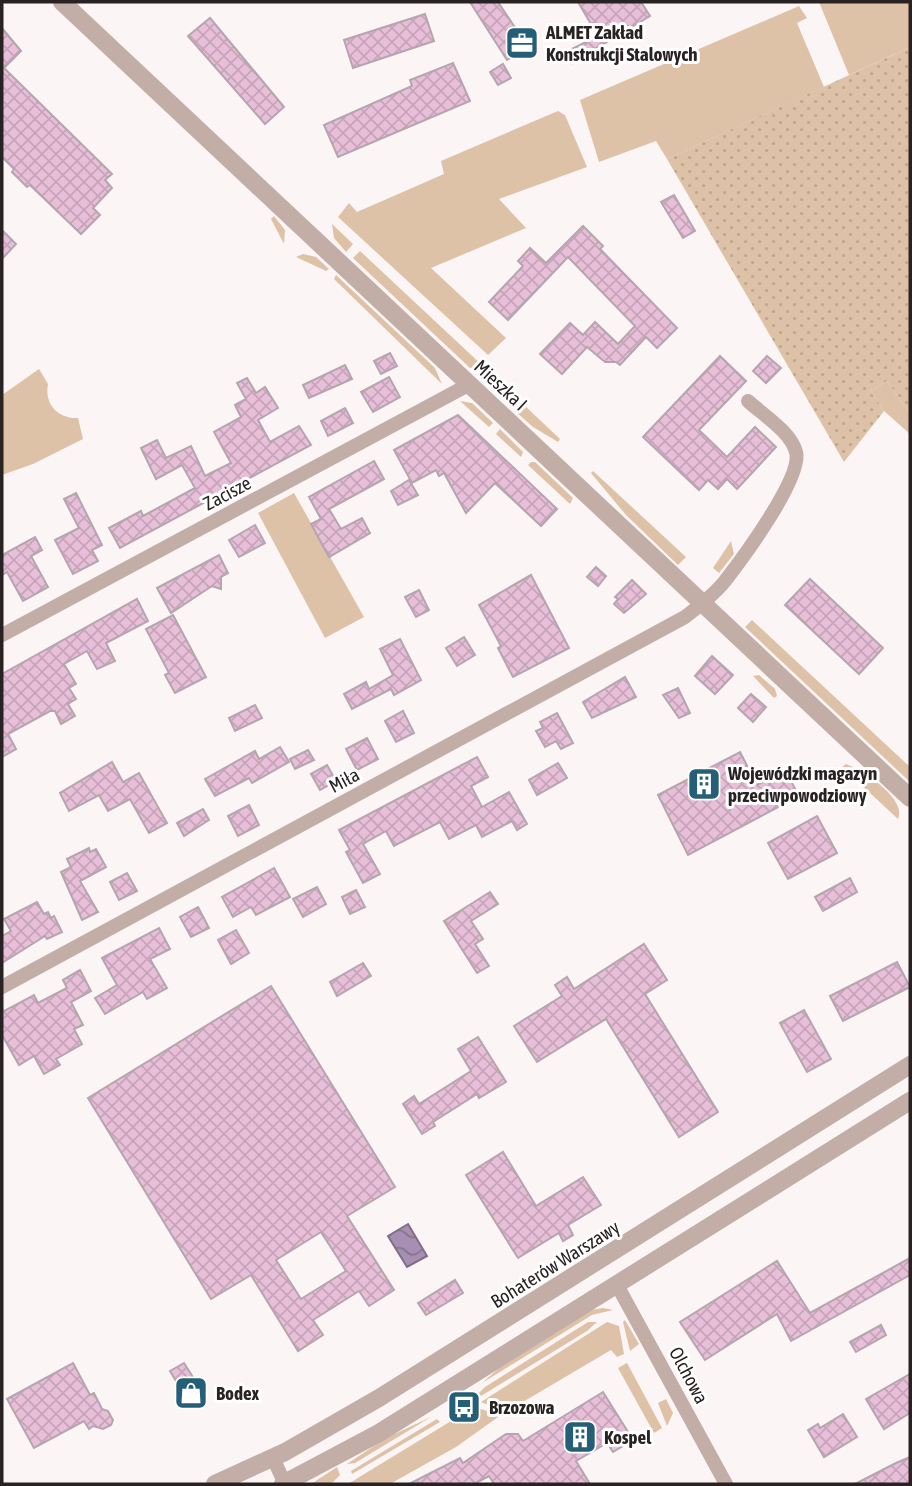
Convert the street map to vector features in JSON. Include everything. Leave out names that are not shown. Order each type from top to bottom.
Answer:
[{"type":"street","name":"Mieszka I","points":[[62,2],[910,798]]},
{"type":"street","name":"Zacisze","points":[[2,635],[470,384]]},
{"type":"street","name":"Miła","points":[[2,987],[673,624],[703,604],[724,582],[786,493],[795,471],[796,451],[748,401]]},
{"type":"street","name":"Bohaterów Warszawy","points":[[215,1484],[273,1458],[379,1398],[910,1065]]},
{"type":"street","points":[[273,1458],[285,1484],[379,1433],[910,1101]]},
{"type":"street","name":"Olchowa","points":[[617,1285],[726,1484]]},
{"type":"shaded area","points":[[819,2],[910,2],[910,47],[849,75]]},
{"type":"shaded area","points":[[799,6],[807,18],[797,23],[824,87],[667,159],[656,141],[599,162],[580,100]]},
{"type":"shaded area","points":[[910,47],[910,414],[887,381],[871,391],[884,411],[844,462],[667,159]]},
{"type":"shaded area","points":[[558,111],[565,115],[587,167],[499,199],[526,228],[431,268],[506,338],[488,355],[338,217],[349,203],[357,212],[444,174],[441,161]]},
{"type":"shaded area","points":[[274,216],[285,230],[284,244],[271,219]]},
{"type":"shaded area","points":[[332,224],[353,244],[346,252],[334,238]]},
{"type":"shaded area","points":[[360,251],[484,367],[470,368],[353,258]]},
{"type":"shaded area","points":[[303,254],[316,257],[329,269],[326,271],[296,257]]},
{"type":"shaded area","points":[[336,275],[435,368],[442,384],[334,279]]},
{"type":"shaded area","points":[[39,369],[48,384],[50,404],[64,416],[78,418],[83,439],[33,464],[2,475],[2,395]]},
{"type":"shaded area","points":[[493,376],[517,398],[509,405],[491,387]]},
{"type":"shaded area","points":[[887,381],[910,414],[910,434],[884,411],[871,391]]},
{"type":"shaded area","points":[[460,401],[472,403],[493,423],[489,427]]},
{"type":"shaded area","points":[[524,405],[560,439],[558,442],[533,427],[516,412]]},
{"type":"shaded area","points":[[500,429],[523,452],[521,457],[496,434]]},
{"type":"shaded area","points":[[535,462],[573,498],[570,504],[528,465]]},
{"type":"shaded area","points":[[593,471],[686,557],[678,565],[626,515],[591,473]]},
{"type":"shaded area","points":[[294,493],[364,617],[325,638],[258,513]]},
{"type":"shaded area","points":[[731,541],[734,554],[719,573],[713,568]]},
{"type":"shaded area","points":[[752,620],[910,767],[910,782],[745,627]]},
{"type":"shaded area","points":[[759,675],[775,689],[777,696],[774,698],[753,676]]},
{"type":"shaded area","points":[[846,764],[863,772],[890,794],[899,811],[898,819],[842,767]]},
{"type":"shaded area","points":[[591,1310],[613,1310],[592,1315],[482,1383],[498,1369]]},
{"type":"shaded area","points":[[625,1320],[639,1344],[630,1351],[623,1322]]},
{"type":"shaded area","points":[[588,1322],[597,1322],[587,1331],[481,1396],[479,1393],[485,1387]]},
{"type":"shaded area","points":[[607,1322],[619,1326],[624,1354],[617,1357],[611,1350],[506,1412],[481,1402]]},
{"type":"shaded area","points":[[627,1363],[662,1428],[654,1433],[618,1368]]},
{"type":"shaded area","points":[[666,1399],[673,1413],[667,1426],[658,1403]]},
{"type":"shaded area","points":[[474,1407],[501,1415],[456,1447],[390,1484],[348,1484]]},
{"type":"shaded area","points":[[431,1417],[355,1463],[347,1464],[386,1438]]},
{"type":"shaded area","points":[[437,1419],[440,1422],[352,1474],[351,1471]]},
{"type":"shaded area","points":[[337,1467],[340,1475],[331,1484],[311,1484]]},
{"type":"water","points":[[408,1224],[427,1256],[407,1267],[388,1236]]},
{"type":"building","points":[[470,2],[498,2],[528,47],[507,60]]},
{"type":"building","points":[[578,2],[641,2],[650,16],[572,63],[566,52],[598,36]]},
{"type":"building","points":[[425,14],[434,41],[353,68],[344,40]]},
{"type":"building","points":[[210,18],[284,107],[265,124],[188,36]]},
{"type":"building","points":[[2,28],[21,51],[4,68],[112,174],[105,180],[112,188],[93,208],[100,215],[81,234],[30,185],[27,187],[2,157]]},
{"type":"building","points":[[453,63],[470,101],[338,157],[324,125],[412,86],[410,80]]},
{"type":"building","points":[[503,64],[511,78],[498,85],[490,72]]},
{"type":"building","points":[[674,195],[695,231],[683,238],[661,202]]},
{"type":"building","points":[[583,226],[603,246],[600,249],[677,328],[657,348],[646,337],[620,365],[616,362],[605,362],[587,347],[562,374],[540,354],[570,323],[583,335],[595,322],[618,344],[635,326],[568,257],[508,320],[489,302],[523,266],[518,261],[530,248],[546,263]]},
{"type":"building","points":[[2,230],[16,244],[2,259]]},
{"type":"building","points":[[390,353],[397,366],[381,374],[374,361]]},
{"type":"building","points":[[720,356],[746,381],[699,430],[727,457],[755,427],[776,447],[737,489],[727,479],[718,489],[708,480],[699,490],[643,437]]},
{"type":"building","points":[[767,356],[781,368],[766,383],[753,371]]},
{"type":"building","points":[[345,365],[352,379],[309,398],[303,385]]},
{"type":"building","points":[[389,377],[400,397],[373,412],[361,392]]},
{"type":"building","points":[[247,378],[256,393],[265,387],[278,408],[258,420],[270,442],[299,426],[311,445],[120,548],[109,528],[141,511],[143,516],[195,488],[182,465],[156,479],[141,448],[157,440],[166,458],[191,446],[205,476],[231,463],[214,432],[241,417],[235,405],[246,399],[237,383]]},
{"type":"building","points":[[345,408],[353,423],[328,436],[321,421]]},
{"type":"building","points":[[458,415],[557,509],[541,526],[495,483],[466,513],[444,473],[439,476],[436,470],[412,483],[394,450]]},
{"type":"building","points":[[374,461],[384,479],[329,509],[341,529],[362,518],[370,533],[329,557],[311,524],[321,519],[309,497]]},
{"type":"building","points":[[409,480],[418,495],[398,505],[391,491]]},
{"type":"building","points":[[76,493],[102,545],[92,550],[98,561],[73,574],[55,540],[79,528],[64,499]]},
{"type":"building","points":[[255,525],[265,543],[239,557],[229,540]]},
{"type":"building","points":[[35,537],[42,550],[31,556],[48,587],[23,601],[7,572],[2,575],[2,555]]},
{"type":"building","points":[[219,555],[228,573],[221,577],[221,589],[212,586],[171,613],[157,588]]},
{"type":"building","points":[[596,567],[606,576],[598,586],[587,577]]},
{"type":"building","points":[[531,575],[569,648],[513,677],[498,648],[501,646],[479,605]]},
{"type":"building","points":[[810,579],[883,648],[859,674],[785,605]]},
{"type":"building","points":[[632,580],[646,594],[624,613],[614,604],[618,599],[615,597]]},
{"type":"building","points":[[419,590],[429,610],[416,617],[405,597]]},
{"type":"building","points":[[137,599],[148,621],[106,643],[115,661],[97,669],[87,651],[64,664],[76,684],[69,688],[76,699],[68,704],[75,716],[61,724],[55,711],[50,711],[8,734],[16,749],[2,757],[2,674]]},
{"type":"building","points":[[173,615],[206,677],[175,693],[165,675],[169,673],[146,629]]},
{"type":"building","points":[[464,637],[475,655],[457,666],[446,648]]},
{"type":"building","points":[[400,639],[421,680],[394,695],[391,689],[352,709],[344,694],[366,682],[369,689],[393,675],[380,649]]},
{"type":"building","points":[[712,656],[733,675],[715,694],[695,676]]},
{"type":"building","points":[[625,677],[636,697],[592,718],[583,702]]},
{"type":"building","points":[[678,688],[690,713],[679,718],[663,695]]},
{"type":"building","points":[[751,694],[766,707],[753,722],[738,708]]},
{"type":"building","points":[[255,705],[262,718],[235,731],[229,718]]},
{"type":"building","points":[[403,711],[414,733],[396,742],[385,721]]},
{"type":"building","points":[[557,713],[573,743],[561,749],[556,741],[545,747],[536,731],[543,728],[540,722]]},
{"type":"building","points":[[367,738],[378,759],[357,770],[346,749]]},
{"type":"building","points":[[280,747],[289,762],[252,783],[249,778],[215,796],[205,779],[255,751],[259,759]]},
{"type":"building","points":[[308,750],[314,760],[295,769],[290,759]]},
{"type":"building","points":[[740,752],[757,785],[785,770],[799,796],[688,855],[658,795]]},
{"type":"building","points":[[477,757],[488,777],[471,786],[482,807],[509,792],[527,824],[517,830],[512,821],[482,837],[476,825],[449,839],[440,822],[394,846],[386,831],[363,844],[380,874],[363,883],[346,852],[350,850],[339,830]]},
{"type":"building","points":[[112,762],[123,782],[139,773],[167,823],[149,833],[130,799],[108,811],[99,795],[69,811],[60,793]]},
{"type":"building","points":[[558,763],[567,778],[537,795],[529,780]]},
{"type":"building","points":[[327,765],[336,781],[320,790],[311,774]]},
{"type":"building","points":[[249,805],[259,825],[238,836],[228,816]]},
{"type":"building","points":[[203,809],[209,820],[184,836],[177,823]]},
{"type":"building","points":[[817,816],[837,853],[788,879],[768,843]]},
{"type":"building","points":[[89,848],[90,852],[96,849],[106,867],[80,881],[98,912],[82,920],[61,872],[71,867],[67,859]]},
{"type":"building","points":[[274,868],[290,897],[256,915],[251,907],[233,917],[222,897]]},
{"type":"building","points":[[127,873],[137,891],[119,900],[110,882]]},
{"type":"building","points":[[850,878],[857,892],[823,911],[815,897]]},
{"type":"building","points":[[317,887],[326,904],[303,917],[293,899]]},
{"type":"building","points":[[356,890],[365,907],[350,914],[342,897]]},
{"type":"building","points":[[490,892],[498,904],[471,921],[483,939],[475,944],[489,966],[477,973],[444,921]]},
{"type":"building","points":[[37,902],[44,914],[48,912],[51,918],[54,916],[62,932],[47,939],[45,936],[2,963],[2,936],[11,931],[4,919]]},
{"type":"building","points":[[198,907],[209,928],[191,937],[180,917]]},
{"type":"building","points":[[159,928],[170,949],[150,959],[167,988],[147,999],[143,992],[105,1014],[95,998],[117,985],[102,958]]},
{"type":"building","points":[[236,930],[249,953],[231,964],[218,940]]},
{"type":"building","points":[[644,944],[667,980],[645,994],[718,1112],[679,1137],[606,1019],[537,1062],[514,1026],[562,996],[555,985],[567,977],[574,989]]},
{"type":"building","points":[[897,962],[910,987],[843,1021],[830,996]]},
{"type":"building","points":[[363,963],[371,976],[337,996],[330,982]]},
{"type":"building","points":[[80,970],[91,991],[71,1002],[83,1025],[74,1029],[82,1044],[56,1059],[60,1065],[44,1074],[34,1056],[19,1065],[2,1035],[2,1012],[34,995],[38,1003],[67,988],[63,980]]},
{"type":"building","points":[[271,986],[395,1187],[347,1216],[394,1290],[369,1306],[359,1291],[313,1320],[323,1335],[298,1351],[251,1275],[211,1299],[88,1098]],"holes":[[[321,1232],[346,1271],[301,1299],[276,1260]]]},
{"type":"building","points":[[804,1010],[831,1059],[807,1072],[780,1023]]},
{"type":"building","points":[[478,1037],[506,1082],[479,1098],[477,1094],[433,1122],[435,1126],[422,1134],[403,1104],[414,1096],[419,1104],[471,1071],[458,1049]]},
{"type":"building","points":[[503,1152],[536,1206],[583,1177],[601,1205],[568,1225],[573,1235],[563,1241],[559,1233],[518,1258],[466,1175]]},
{"type":"building","points":[[910,1258],[910,1275],[791,1341],[777,1314],[705,1360],[680,1322],[777,1261],[810,1313]]},
{"type":"building","points":[[455,1280],[463,1293],[426,1315],[418,1303]]},
{"type":"building","points":[[881,1325],[886,1335],[856,1352],[850,1342]]},
{"type":"building","points":[[73,1363],[90,1395],[94,1393],[102,1409],[108,1411],[113,1420],[111,1425],[103,1429],[93,1426],[89,1429],[84,1421],[34,1448],[7,1399]]},
{"type":"building","points":[[184,1363],[201,1390],[187,1399],[170,1371]]},
{"type":"building","points":[[910,1374],[910,1413],[884,1429],[866,1399]]},
{"type":"building","name":"Kospel","points":[[603,1392],[633,1440],[613,1452],[607,1443],[576,1461],[590,1484],[494,1484],[489,1476],[474,1484],[409,1484],[460,1458],[463,1463],[506,1434],[518,1434],[523,1441]]},
{"type":"building","points":[[843,1414],[857,1437],[824,1457],[808,1430],[818,1424],[820,1428]]},
{"type":"building","points":[[910,1457],[910,1484],[855,1484],[896,1463]]},
{"type":"place","name":"ALMET Zakład Konstrukcji Stalowych","points":[[522,43]]},
{"type":"place","name":"Wojewódzki magazyn przeciwpowodziowy","points":[[704,784]]},
{"type":"place","name":"Bodex","points":[[191,1393]]},
{"type":"place","name":"Brzozowa","points":[[464,1407]]},
{"type":"place","name":"Kospel","points":[[580,1437]]}]
